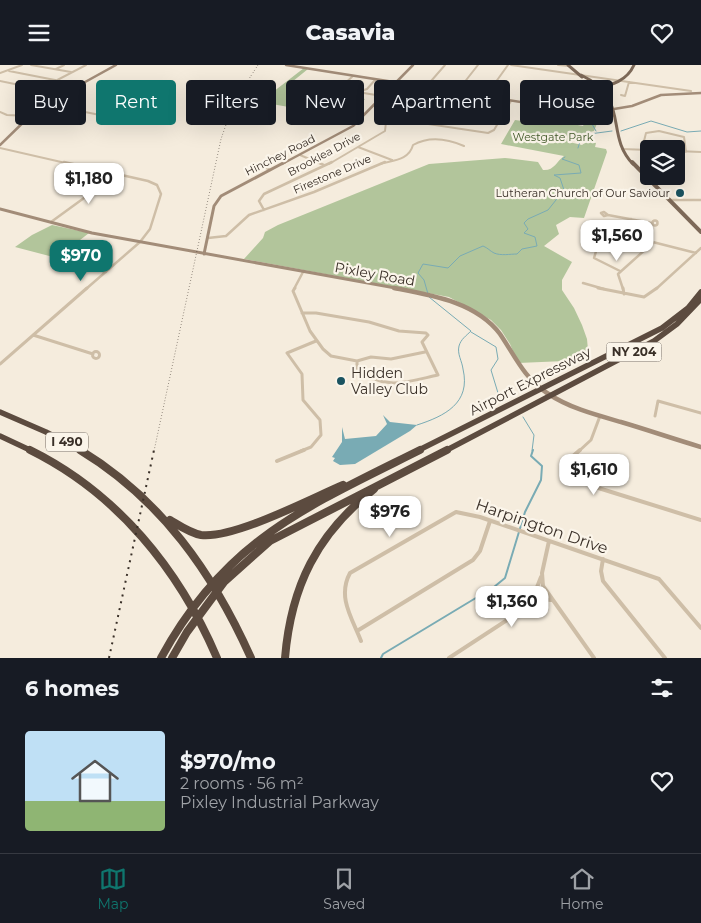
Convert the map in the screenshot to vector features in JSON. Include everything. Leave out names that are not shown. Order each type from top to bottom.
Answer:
[{"type":"highway","name":"Airport Expressway","points":[[388,465],[662,328],[681,314],[701,292]]},
{"type":"highway","name":"Airport Expressway","points":[[406,469],[520,413],[664,335],[689,313],[701,299]]},
{"type":"highway","name":"I 490","points":[[0,412],[72,445],[127,483],[156,510],[178,534],[206,571],[224,601],[251,658]]},
{"type":"highway","name":"I 490","points":[[0,436],[32,450],[66,470],[96,492],[121,514],[149,544],[185,596],[204,629],[217,658]]},
{"type":"highway","points":[[156,510],[192,533],[203,535],[221,534],[244,527],[388,465]]},
{"type":"highway","points":[[160,658],[176,629],[214,578],[244,551],[280,523],[388,465]]},
{"type":"highway","points":[[172,658],[206,605],[224,582],[257,552],[288,530],[406,469]]},
{"type":"highway","points":[[285,658],[287,631],[293,607],[304,574],[317,551],[334,527],[355,504],[378,486],[406,469]]},
{"type":"main road","points":[[569,65],[587,80]]},
{"type":"main road","points":[[613,83],[633,69],[634,65]]},
{"type":"main road","points":[[613,82],[619,80]]},
{"type":"main road","points":[[613,113],[618,143],[622,149],[636,167],[701,232]]},
{"type":"street","points":[[0,73],[22,65]]},
{"type":"street","points":[[31,65],[71,72]]},
{"type":"street","points":[[39,67],[43,65]]},
{"type":"street","points":[[55,70],[64,65]]},
{"type":"street","points":[[9,71],[56,80],[86,65]]},
{"type":"street","points":[[86,81],[116,65]]},
{"type":"street","points":[[286,65],[375,80]]},
{"type":"street","name":"Hinchey Road","points":[[398,80],[412,65]]},
{"type":"street","points":[[432,80],[444,65]]},
{"type":"street","points":[[466,80],[478,65]]},
{"type":"street","points":[[497,80],[508,65]]},
{"type":"street","points":[[512,65],[691,91]]},
{"type":"street","points":[[558,65],[569,65]]},
{"type":"street","points":[[348,80],[353,76]]},
{"type":"street","points":[[0,81],[15,84]]},
{"type":"street","points":[[364,90],[374,81]]},
{"type":"street","points":[[621,95],[625,96],[629,82]]},
{"type":"street","points":[[613,110],[666,94],[701,93]]},
{"type":"street","points":[[510,104],[512,101],[520,102]]},
{"type":"street","name":"Hinchey Road","points":[[204,255],[214,206],[218,198],[231,189],[353,126],[374,104]]},
{"type":"street","points":[[0,112],[15,115]]},
{"type":"street","points":[[0,147],[21,125]]},
{"type":"street","name":"Brooklea Drive","points":[[264,210],[259,201],[262,196],[324,165],[385,131],[386,125]]},
{"type":"street","points":[[438,125],[485,133],[493,131],[498,125]]},
{"type":"street","points":[[644,140],[646,133],[656,130],[684,137],[686,140],[686,152],[701,152]]},
{"type":"street","name":"Firestone Drive","points":[[208,238],[226,236],[246,217],[314,192],[378,164],[394,161],[409,155],[413,145],[420,141],[440,141],[464,146]]},
{"type":"street","points":[[0,147],[153,183],[160,190],[161,194],[150,229],[140,242],[0,364]]},
{"type":"street","points":[[357,147],[394,161]]},
{"type":"street","points":[[622,149],[640,150]]},
{"type":"street","points":[[300,155],[324,165]]},
{"type":"street","points":[[259,164],[271,170]]},
{"type":"street","points":[[51,222],[117,174]]},
{"type":"street","points":[[669,200],[701,200]]},
{"type":"street","name":"Pixley Road","points":[[0,209],[92,233],[204,255],[427,294],[461,305],[485,319],[500,335],[522,373],[547,394],[565,403],[701,447]]},
{"type":"street","points":[[608,215],[651,223]]},
{"type":"street","points":[[628,237],[631,219]]},
{"type":"street","points":[[620,271],[594,258],[599,237],[603,234],[650,241],[679,247],[696,253]]},
{"type":"street","points":[[624,294],[623,285],[618,276],[620,271],[647,248],[650,241]]},
{"type":"street","points":[[583,283],[638,297],[649,295],[701,249]]},
{"type":"street","points":[[65,260],[106,272]]},
{"type":"street","points":[[303,272],[293,291],[316,341],[331,356],[357,361],[371,357],[390,359],[425,352]]},
{"type":"street","points":[[302,313],[369,322],[399,331],[426,333],[428,335],[422,342],[425,352],[438,375],[389,385],[380,384],[366,378],[357,369],[357,361]]},
{"type":"street","points":[[33,335],[93,354]]},
{"type":"street","points":[[277,461],[311,447],[321,435],[320,421],[303,400],[303,374],[287,353],[316,341]]},
{"type":"street","points":[[655,416],[658,401],[701,413]]},
{"type":"street","points":[[600,415],[591,440],[573,456],[573,469],[579,477],[592,485],[701,520]]},
{"type":"street","name":"Harpington Drive","points":[[361,641],[343,598],[344,582],[350,573],[450,514],[466,513],[659,579],[701,628]]},
{"type":"street","points":[[357,631],[473,561],[480,551],[490,521]]},
{"type":"street","points":[[532,601],[542,573],[549,541]]},
{"type":"street","points":[[603,559],[601,571],[603,581],[664,658]]},
{"type":"street","points":[[542,573],[543,586],[594,658]]},
{"type":"street","points":[[449,658],[532,601],[541,599],[552,600]]},
{"type":"green space","points":[[304,68],[308,69],[294,80],[288,80]]},
{"type":"green space","points":[[286,82],[286,107],[276,105],[276,90]]},
{"type":"green space","name":"Westgate Park","points":[[515,120],[520,121],[520,125],[596,125],[594,131],[581,134],[569,142],[582,145],[586,142],[596,143],[595,147],[606,149],[607,152],[584,218],[570,217],[556,225],[559,234],[544,246],[572,262],[562,280],[562,290],[574,308],[587,339],[588,350],[578,358],[565,361],[518,363],[510,344],[501,330],[491,320],[449,297],[244,259],[263,238],[265,232],[278,225],[429,164],[505,158],[538,162],[543,170],[555,166],[564,156],[501,144]]},
{"type":"green space","points":[[52,225],[89,233],[57,258],[15,247],[32,235]]},
{"type":"water","points":[[383,415],[390,422],[417,425],[355,464],[340,465],[333,461],[335,458],[332,457],[342,442],[342,427],[345,439],[376,436],[387,424]]},
{"type":"waterway","points":[[621,131],[651,121],[687,132],[701,131]]},
{"type":"waterway","points":[[593,125],[596,131]]},
{"type":"waterway","points":[[578,148],[582,135],[612,131]]},
{"type":"waterway","points":[[428,294],[424,280],[418,273],[423,264],[448,268],[460,256],[483,246],[494,253],[503,255],[517,254],[522,249],[537,246],[535,237],[524,233],[528,229],[524,223],[528,219],[548,210],[564,190],[560,178],[554,175],[581,173],[579,165],[562,159],[565,157]]},
{"type":"waterway","points":[[417,425],[446,412],[459,399],[463,391],[464,381],[459,346],[462,339],[471,331],[429,297]]},
{"type":"waterway","points":[[471,332],[496,347],[498,359],[491,370],[498,393],[504,399]]},
{"type":"waterway","points":[[523,417],[534,435],[532,451]]},
{"type":"waterway","points":[[381,658],[383,654],[494,587],[505,578],[525,512],[541,480],[542,466],[531,456],[533,450]]},
{"type":"railway","points":[[154,451],[221,139],[234,102],[258,65]]},
{"type":"railway","points":[[109,658],[154,450]]},
{"type":"place","name":"Lutheran Church of Our Saviour","points":[[680,193]]},
{"type":"place","name":"Hidden Valley Club","points":[[341,381]]}]
